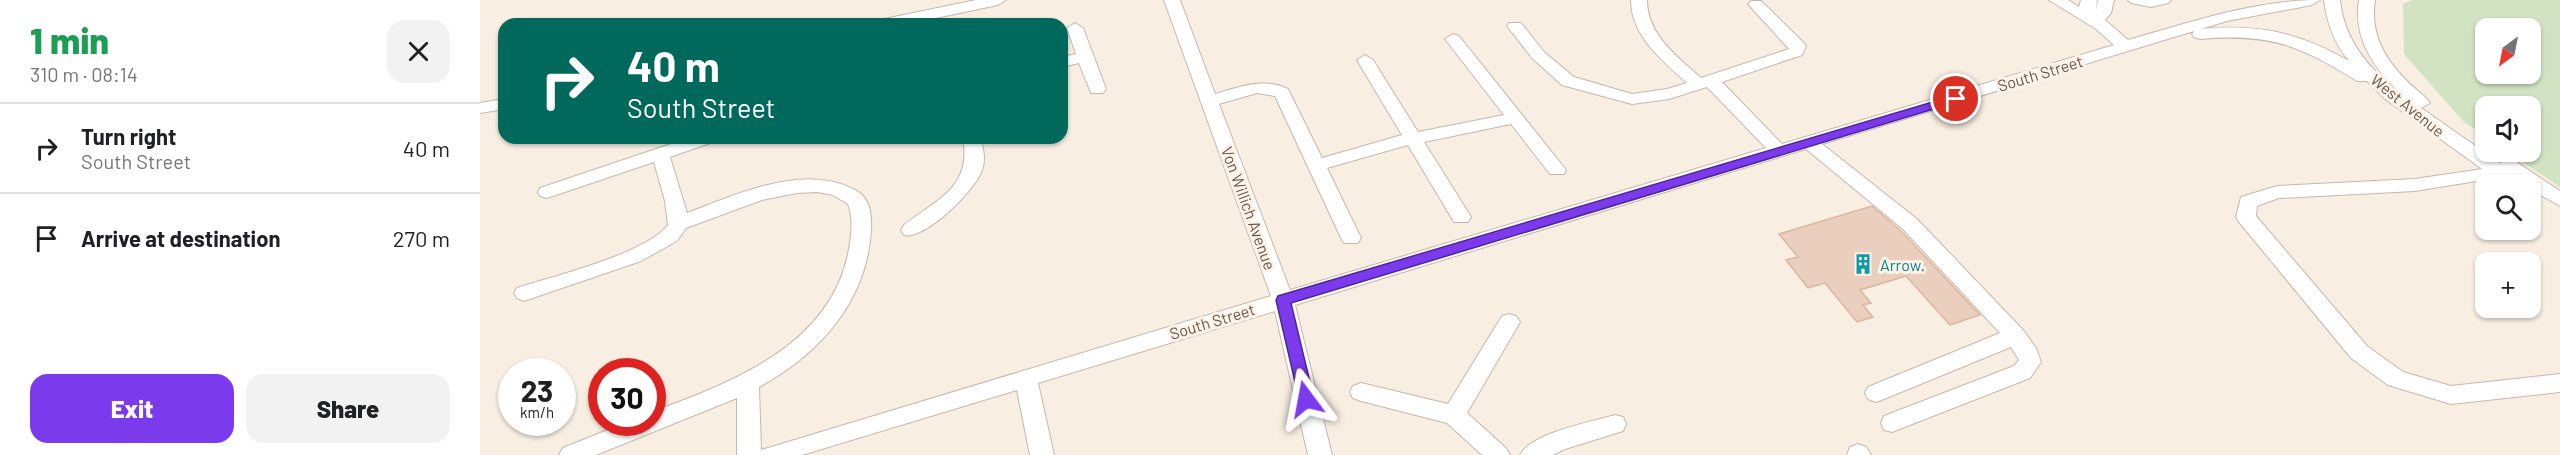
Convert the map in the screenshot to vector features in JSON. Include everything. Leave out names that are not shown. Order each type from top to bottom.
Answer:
[{"type":"street","points":[[954,17],[998,0]]},
{"type":"street","name":"Von Willich Avenue","points":[[1172,0],[1283,300],[1320,455]]},
{"type":"street","points":[[1639,0],[1639,16],[1643,25],[1659,45],[1705,83],[1779,151]]},
{"type":"street","points":[[2057,0],[2100,24]]},
{"type":"street","points":[[2089,0],[2088,12],[2126,47]]},
{"type":"street","points":[[2100,24],[2106,0]]},
{"type":"street","points":[[2136,0],[2151,2],[2163,0]]},
{"type":"street","name":"South Street","points":[[770,455],[2224,17],[2267,6],[2313,0]]},
{"type":"street","name":"West Avenue","points":[[2332,0],[2333,16],[2344,44],[2361,66],[2391,94],[2508,174]]},
{"type":"street","points":[[2338,0],[2367,2]]},
{"type":"street","name":"West Avenue","points":[[2367,2],[2365,22],[2369,39],[2392,75],[2431,112],[2475,143]]},
{"type":"street","points":[[1515,26],[1538,55],[1558,74],[1591,89],[1632,99],[1648,99],[1792,55],[1798,49],[1793,39],[1756,4]]},
{"type":"street","points":[[1074,28],[1097,89]]},
{"type":"street","points":[[2148,40],[2236,29],[2273,34],[2326,54],[2391,94]]},
{"type":"street","points":[[1453,39],[1557,171]]},
{"type":"street","points":[[1068,61],[1085,57]]},
{"type":"street","points":[[1365,60],[1461,217]]},
{"type":"street","points":[[1210,102],[1265,87],[1279,90],[1351,238]]},
{"type":"street","points":[[480,108],[498,105]]},
{"type":"street","points":[[1317,165],[1413,138],[1474,128],[1513,118]]},
{"type":"street","points":[[1809,142],[1910,224],[2015,336],[2028,354],[2030,362],[2022,372],[1892,423]]},
{"type":"street","points":[[547,192],[689,144]]},
{"type":"street","points":[[911,230],[965,186],[973,172],[975,158],[973,144]]},
{"type":"street","points":[[524,293],[651,249],[670,237],[678,224],[677,212],[660,154]]},
{"type":"street","name":"West Avenue","points":[[2497,162],[2508,174]]},
{"type":"street","points":[[2475,179],[2415,185],[2277,192],[2248,202],[2246,217],[2359,352],[2396,379],[2451,395],[2560,383]]},
{"type":"street","points":[[666,417],[748,384],[826,322],[841,302],[858,258],[861,235],[858,204],[843,191],[805,185],[773,191],[678,224]]},
{"type":"street","name":"West Avenue","points":[[2541,191],[2560,200]]},
{"type":"street","points":[[2541,202],[2560,215]]},
{"type":"street","points":[[1454,415],[1509,322]]},
{"type":"street","points":[[1876,393],[2015,336]]},
{"type":"street","points":[[1026,378],[1042,455]]},
{"type":"street","points":[[748,384],[748,455]]},
{"type":"street","points":[[1361,392],[1454,415],[1498,455]]},
{"type":"street","points":[[1532,455],[1558,441],[1615,424]]},
{"type":"street","points":[[571,455],[618,436]]},
{"type":"green space","points":[[2412,0],[2560,0],[2560,187],[2523,162],[2541,162],[2541,96],[2475,96],[2475,129],[2464,122],[2404,54],[2403,4]]},
{"type":"building","name":"Arrow.","points":[[1872,206],[1901,231],[1980,315],[1950,325],[1906,276],[1860,290],[1871,303],[1863,305],[1873,317],[1857,322],[1825,283],[1808,288],[1786,260],[1798,257],[1779,234]]},
{"type":"place","name":"Arrow.","points":[[1863,264]]},
{"type":"route","points":[[1306,399],[1283,300],[1956,99]]}]
